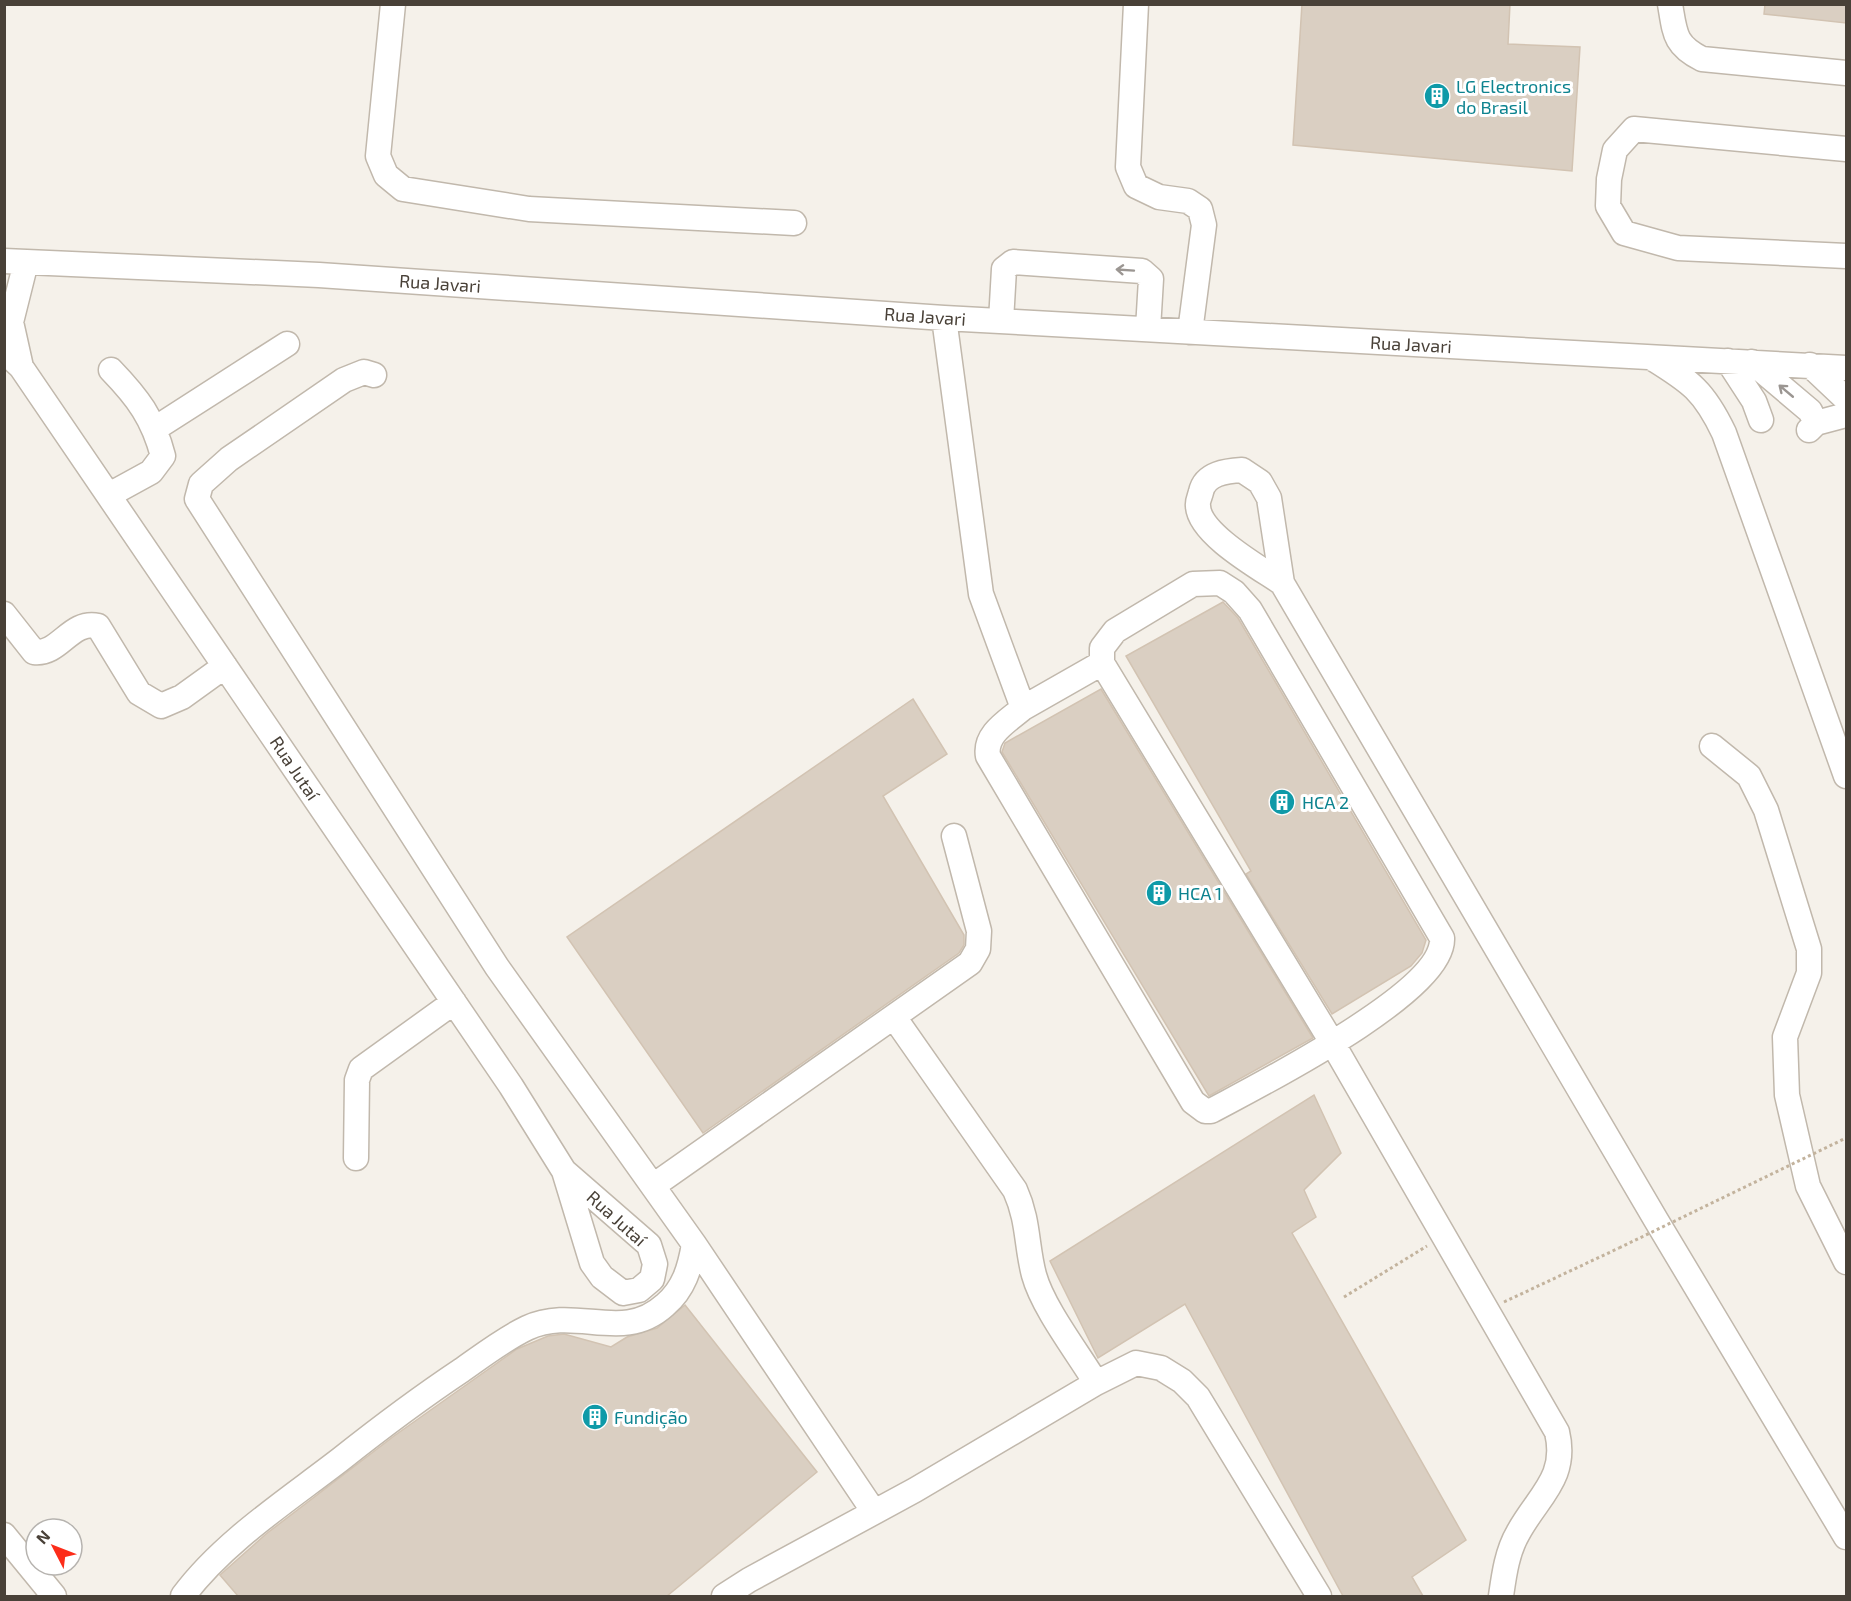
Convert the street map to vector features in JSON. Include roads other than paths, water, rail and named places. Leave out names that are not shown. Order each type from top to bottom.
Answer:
[{"type":"street","points":[[393,4],[378,156],[386,175],[403,189],[529,209],[794,223]]},
{"type":"street","points":[[1136,4],[1128,167],[1136,186],[1158,197],[1188,201],[1200,209],[1204,225],[1190,332]]},
{"type":"street","points":[[1670,4],[1675,32],[1684,50],[1702,59],[1846,73]]},
{"type":"street","points":[[1846,149],[1634,129],[1615,150],[1608,197],[1608,206],[1624,233],[1647,242],[1678,248],[1846,256]]},
{"type":"street","name":"Rua Javari","points":[[15,262],[319,275],[944,318],[1846,368]]},
{"type":"street","name":"Rua Jutaí","points":[[15,262],[11,322],[13,359],[109,495],[454,1002],[564,1171],[649,1245],[655,1264],[652,1280],[639,1290],[623,1293],[602,1276],[592,1263],[564,1171]]},
{"type":"street","points":[[1001,321],[1004,269],[1013,262],[1142,271],[1151,279],[1148,329]]},
{"type":"street","points":[[944,318],[981,594],[1023,708]]},
{"type":"street","points":[[156,428],[287,344]]},
{"type":"street","points":[[1649,357],[1692,382],[1711,405],[1724,433],[1846,776]]},
{"type":"street","points":[[1740,361],[1761,420]]},
{"type":"street","points":[[1740,361],[1810,411],[1813,427],[1846,415]]},
{"type":"street","points":[[1810,365],[1846,399]]},
{"type":"street","points":[[109,495],[151,472],[163,456],[156,428],[135,395],[111,370]]},
{"type":"street","points":[[374,375],[364,372],[344,380],[229,459],[201,484],[197,499],[497,968],[694,1244],[873,1512]]},
{"type":"street","points":[[1282,583],[1242,556],[1206,526],[1197,507],[1202,488],[1218,472],[1242,470],[1260,482],[1269,498],[1282,583],[1644,1199],[1846,1537]]},
{"type":"street","points":[[1102,663],[1023,708],[992,735],[986,746],[988,756],[1193,1102],[1205,1111],[1211,1111],[1333,1044],[1420,980],[1443,949],[1442,938],[1250,610],[1234,592],[1220,583],[1193,584],[1115,631],[1102,648],[1102,663],[1333,1044],[1557,1432],[1561,1449],[1556,1476],[1517,1534],[1505,1570],[1501,1596]]},
{"type":"street","points":[[4,614],[34,652],[47,652],[78,627],[88,624],[98,626],[139,693],[161,706],[182,697],[225,666]]},
{"type":"street","points":[[1712,746],[1749,776],[1766,810],[1809,949],[1809,973],[1785,1037],[1786,1095],[1808,1186],[1846,1263]]},
{"type":"street","points":[[653,1186],[970,963],[978,949],[979,931],[954,836]]},
{"type":"street","points":[[356,1158],[357,1080],[361,1069],[454,1002]]},
{"type":"street","points":[[894,1017],[1015,1191],[1025,1211],[1034,1276],[1044,1298],[1096,1383]]},
{"type":"street","points":[[183,1596],[203,1569],[293,1496],[404,1410],[525,1329],[561,1318],[622,1324],[639,1322],[655,1314],[681,1286],[690,1268],[694,1244]]},
{"type":"street","points":[[724,1596],[1096,1383],[1136,1363],[1161,1368],[1182,1380],[1198,1398],[1319,1596]]},
{"type":"street","points":[[4,1535],[54,1596]]},
{"type":"place","name":"LG Electronics do Brasil","points":[[1437,96]]},
{"type":"place","name":"HCA 2","points":[[1282,802]]},
{"type":"place","name":"HCA 1","points":[[1159,893]]},
{"type":"place","name":"Fundição","points":[[595,1417]]}]
